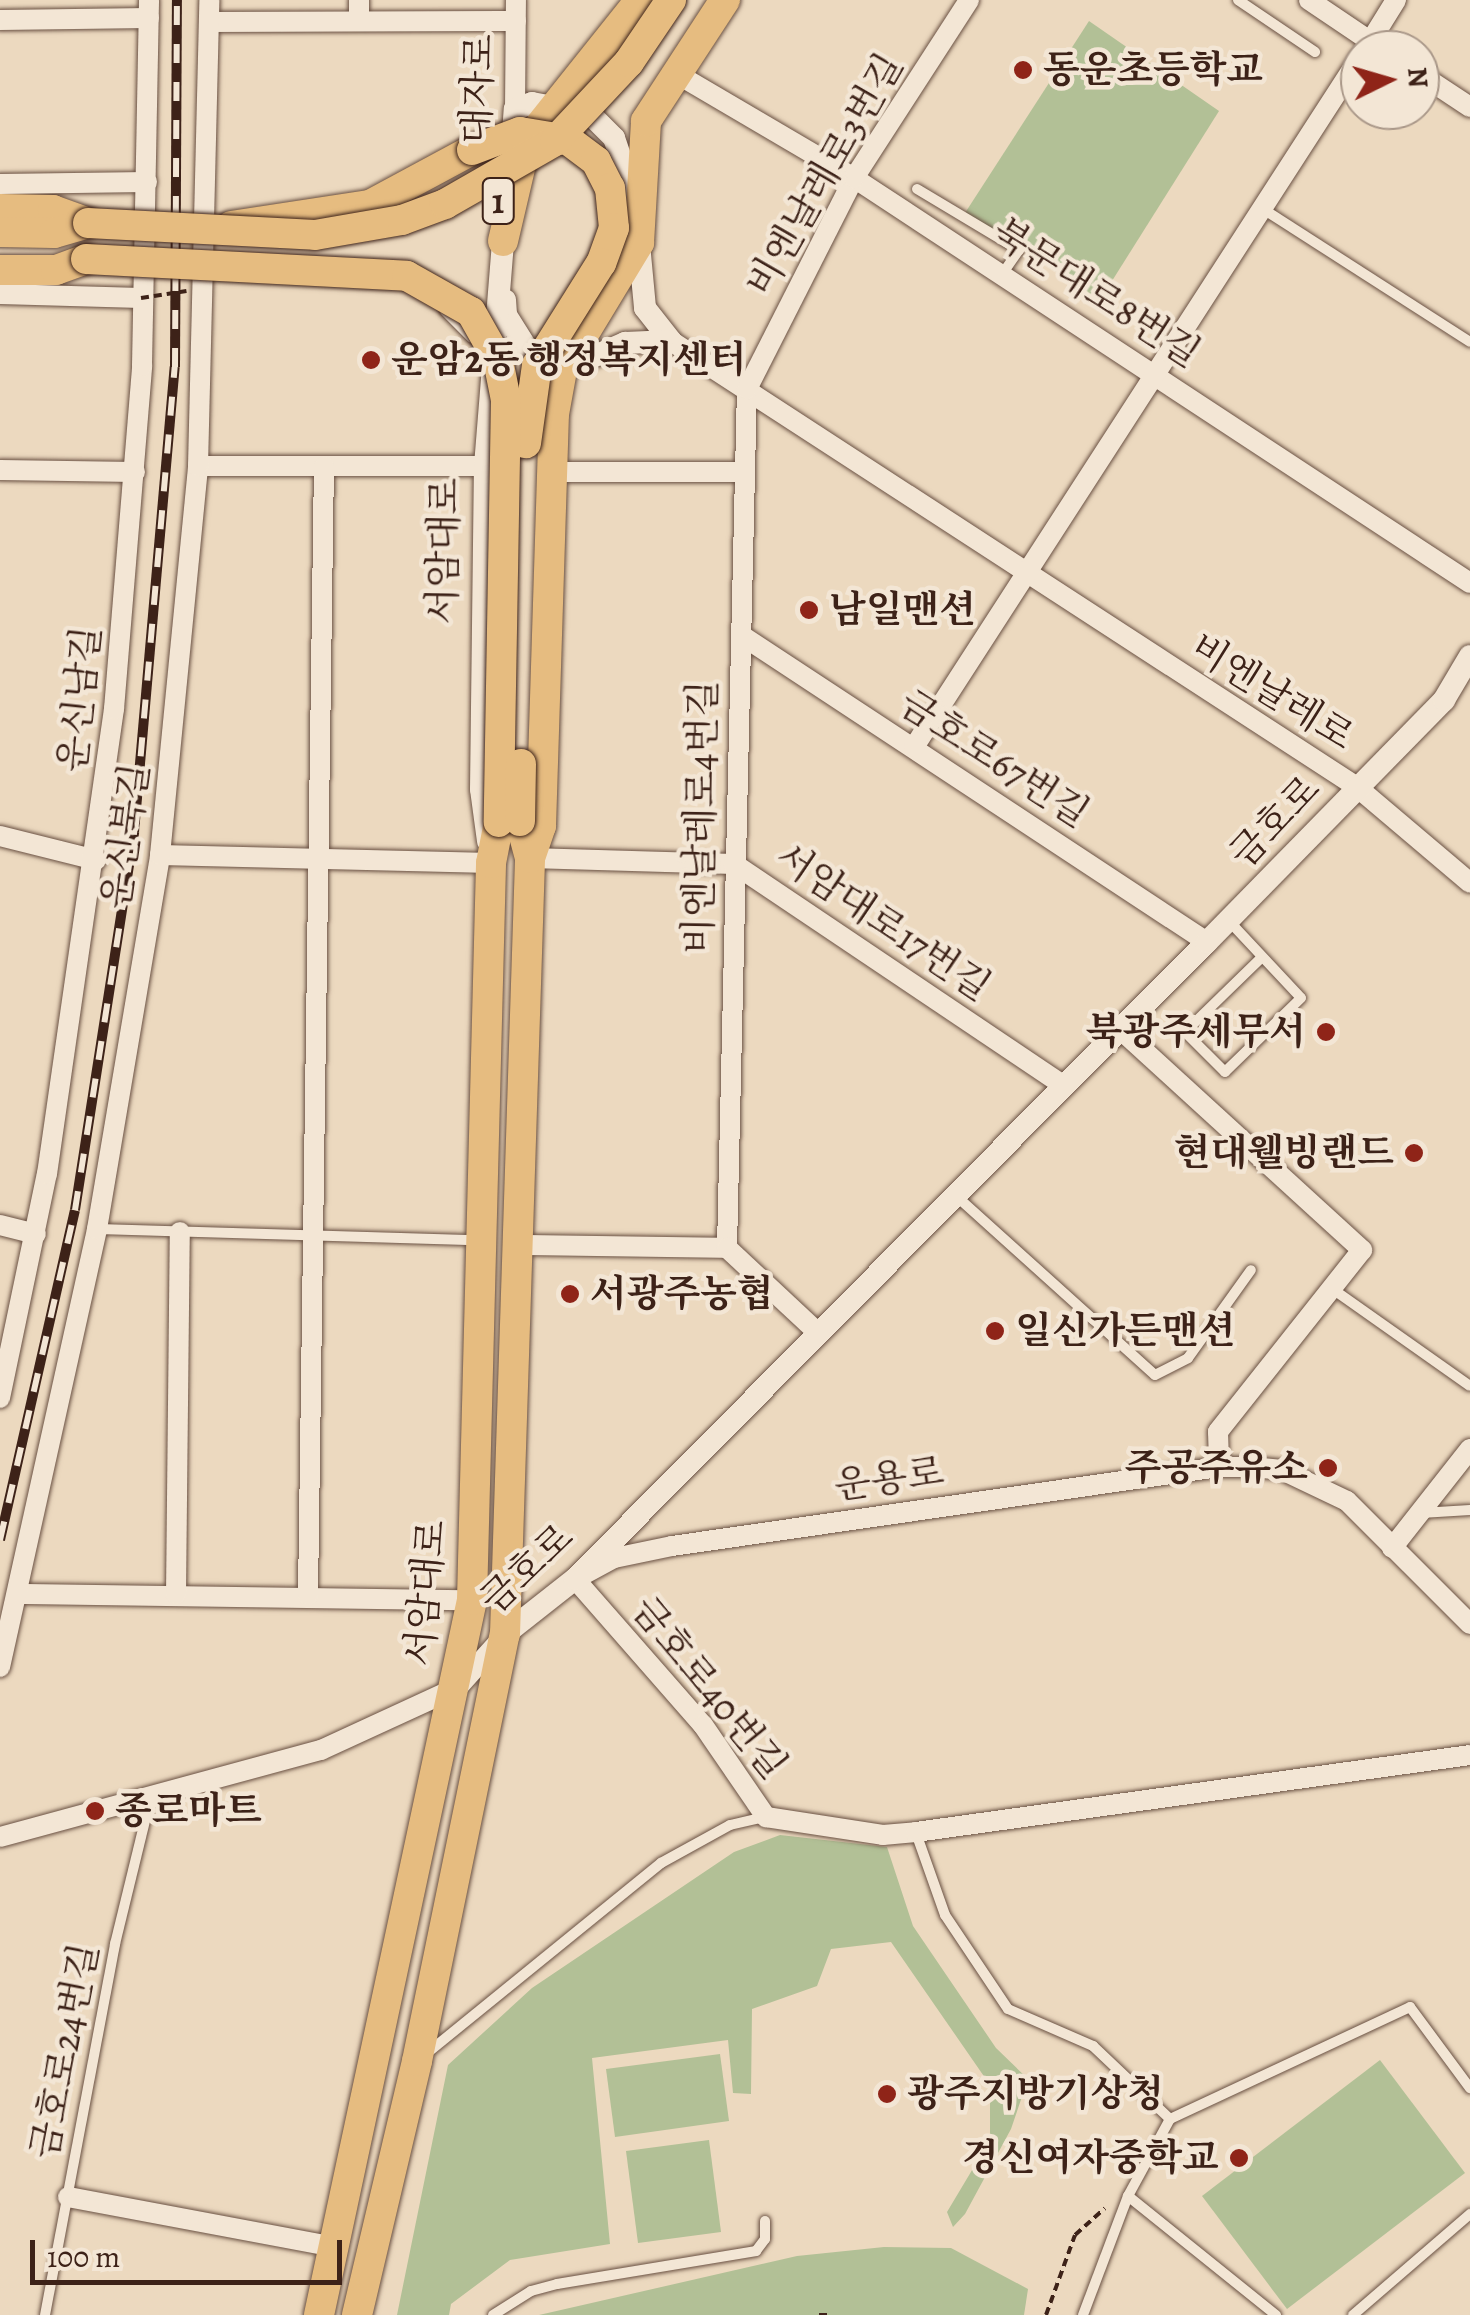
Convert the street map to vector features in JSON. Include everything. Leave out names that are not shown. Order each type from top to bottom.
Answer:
[{"type":"main road","points":[[503,241],[526,143],[640,0]]},
{"type":"main road","name":"1","points":[[0,232],[54,233],[88,222],[226,228],[280,235],[350,232],[402,220],[482,187],[531,160],[591,108],[671,0]]},
{"type":"main road","name":"1","points":[[0,251],[212,275],[361,250],[482,210],[571,154],[605,122],[694,0]]},
{"type":"main road","points":[[530,858],[541,826],[552,472],[562,370],[639,243],[646,121],[725,0]]},
{"type":"main road","points":[[226,228],[370,205],[520,132],[568,140],[596,161],[610,188],[614,228],[601,263],[537,364],[527,405],[510,822]]},
{"type":"main road","points":[[0,210],[53,210],[88,222]]},
{"type":"main road","points":[[0,270],[56,270],[86,259]]},
{"type":"main road","points":[[212,275],[407,276],[443,291],[488,336],[506,400],[510,822]]},
{"type":"main road","name":"서암대로","points":[[357,2315],[417,2061],[505,1634],[530,858],[510,822]]},
{"type":"main road","name":"서암대로","points":[[319,2315],[458,1686],[472,1600],[491,863],[510,822]]},
{"type":"street","name":"운신북길","points":[[0,1667],[97,1229],[160,855],[198,466],[212,275],[208,0]]},
{"type":"street","name":"비엔날레로3번길","points":[[748,389],[854,178],[969,0]]},
{"type":"street","points":[[1309,0],[1345,30]]},
{"type":"street","points":[[1380,30],[1396,0]]},
{"type":"street","points":[[0,20],[149,9]]},
{"type":"street","name":"운신남길","points":[[0,1398],[36,1234],[96,860],[135,472],[147,182],[149,9]]},
{"type":"street","points":[[209,22],[359,10],[516,11]]},
{"type":"street","name":"대자로","points":[[503,241],[516,110],[516,11]]},
{"type":"street","name":"북문대로8번길","points":[[676,74],[854,178],[1158,374],[1470,583]]},
{"type":"street","points":[[1440,87],[1470,107]]},
{"type":"street","points":[[914,747],[1340,94]]},
{"type":"street","points":[[516,110],[556,104],[590,114],[614,138],[630,176],[645,308],[671,341]]},
{"type":"street","points":[[0,184],[147,182]]},
{"type":"street","points":[[503,241],[506,314],[527,350],[562,370],[625,344],[671,341]]},
{"type":"street","name":"서암대로","points":[[491,863],[480,789],[485,466],[503,241]]},
{"type":"street","points":[[0,294],[141,298]]},
{"type":"street","name":"비엔날레로","points":[[671,341],[1024,575],[1357,788],[1470,883]]},
{"type":"street","name":"비엔날레로4번길","points":[[727,1248],[741,472],[748,389]]},
{"type":"street","points":[[198,466],[485,466]]},
{"type":"street","points":[[308,1595],[324,466]]},
{"type":"street","points":[[0,470],[135,472]]},
{"type":"street","points":[[552,472],[741,472]]},
{"type":"street","name":"금호로67번길","points":[[741,635],[1208,942]]},
{"type":"street","name":"금호로","points":[[0,1837],[150,1800],[322,1750],[458,1686],[505,1634],[575,1579],[953,1193],[1208,942],[1444,700],[1470,656]]},
{"type":"street","points":[[0,836],[96,860]]},
{"type":"street","points":[[160,855],[491,863]]},
{"type":"street","name":"서암대로17번길","points":[[530,858],[734,864],[1063,1084]]},
{"type":"street","points":[[1120,1029],[1362,1250],[1218,1432],[1219,1466]]},
{"type":"street","points":[[0,1225],[36,1234]]},
{"type":"street","points":[[176,1594],[180,1232]]},
{"type":"street","points":[[520,1245],[727,1248],[816,1331]]},
{"type":"street","points":[[1392,1548],[1470,1449]]},
{"type":"street","name":"운용로","points":[[575,1579],[614,1558],[672,1546],[1219,1466],[1282,1470],[1347,1501],[1470,1624]]},
{"type":"street","name":"금호로40번길","points":[[575,1579],[703,1726],[766,1817],[883,1835],[1470,1755]]},
{"type":"street","points":[[18,1594],[472,1600]]},
{"type":"street","points":[[68,2197],[336,2248]]},
{"type":"lane","points":[[1238,0],[1315,52]]},
{"type":"lane","points":[[917,188],[1019,250],[1002,274]]},
{"type":"lane","points":[[1263,209],[1470,342]]},
{"type":"lane","points":[[212,275],[406,289],[456,321],[492,370]]},
{"type":"lane","points":[[1228,920],[1301,998],[1226,1072],[1185,1032],[1262,957]]},
{"type":"lane","points":[[953,1193],[1155,1376],[1188,1358],[1251,1270]]},
{"type":"lane","points":[[97,1229],[482,1240]]},
{"type":"lane","points":[[1334,1290],[1470,1386]]},
{"type":"lane","points":[[1417,1514],[1470,1510]]},
{"type":"lane","name":"금호로24번길","points":[[45,2315],[115,1944],[150,1800]]},
{"type":"lane","points":[[417,2061],[660,1863],[730,1826],[766,1817]]},
{"type":"lane","points":[[916,1832],[945,1915],[1008,2009],[1093,2046],[1170,2118]]},
{"type":"lane","points":[[1084,2315],[1130,2191],[1170,2118],[1410,2007],[1470,2088]]},
{"type":"lane","points":[[1130,2191],[1276,2315]]},
{"type":"lane","points":[[1354,2315],[1470,2214]]},
{"type":"lane","points":[[494,2315],[530,2291],[557,2284],[756,2251],[766,2240],[765,2220]]},
{"type":"path","points":[[141,298],[212,275]]},
{"type":"path","points":[[1046,2315],[1074,2235],[1130,2191]]},
{"type":"path","points":[[820,2315],[832,2315]]},
{"type":"green space","points":[[1089,21],[1219,111],[1100,300],[965,213]]},
{"type":"green space","points":[[780,1835],[887,1847],[913,1926],[996,2048],[1028,2079],[1011,2129],[965,2214],[953,2227],[947,2212],[990,2140],[990,2085],[891,1942],[831,1949],[817,1986],[752,2009],[751,2094],[733,2093],[728,2040],[592,2058],[610,2244],[510,2260],[451,2304],[449,2315],[397,2315],[448,2065],[532,1988],[734,1852]]},
{"type":"green space","points":[[720,2054],[729,2121],[615,2137],[606,2069]]},
{"type":"green space","points":[[1380,2060],[1465,2173],[1287,2309],[1202,2196]]},
{"type":"green space","points":[[709,2140],[721,2232],[638,2243],[626,2151]]},
{"type":"green space","points":[[884,2247],[951,2248],[1028,2289],[1024,2315],[539,2315],[797,2256]]},
{"type":"railway","points":[[0,1540],[75,1210],[134,832],[175,367],[177,0]]},
{"type":"place","name":"동운초등학교","points":[[1023,70]]},
{"type":"place","name":"운암2동 행정복지센터","points":[[371,360]]},
{"type":"place","name":"남일맨션","points":[[809,610]]},
{"type":"place","name":"북광주세무서","points":[[1326,1032]]},
{"type":"place","name":"현대웰빙랜드","points":[[1414,1153]]},
{"type":"place","name":"서광주농협","points":[[570,1294]]},
{"type":"place","name":"일신가든맨션","points":[[995,1331]]},
{"type":"place","name":"주공주유소","points":[[1328,1468]]},
{"type":"place","name":"종로마트","points":[[95,1811]]},
{"type":"place","name":"광주지방기상청","points":[[887,2094]]},
{"type":"place","name":"경신여자중학교","points":[[1239,2158]]}]
